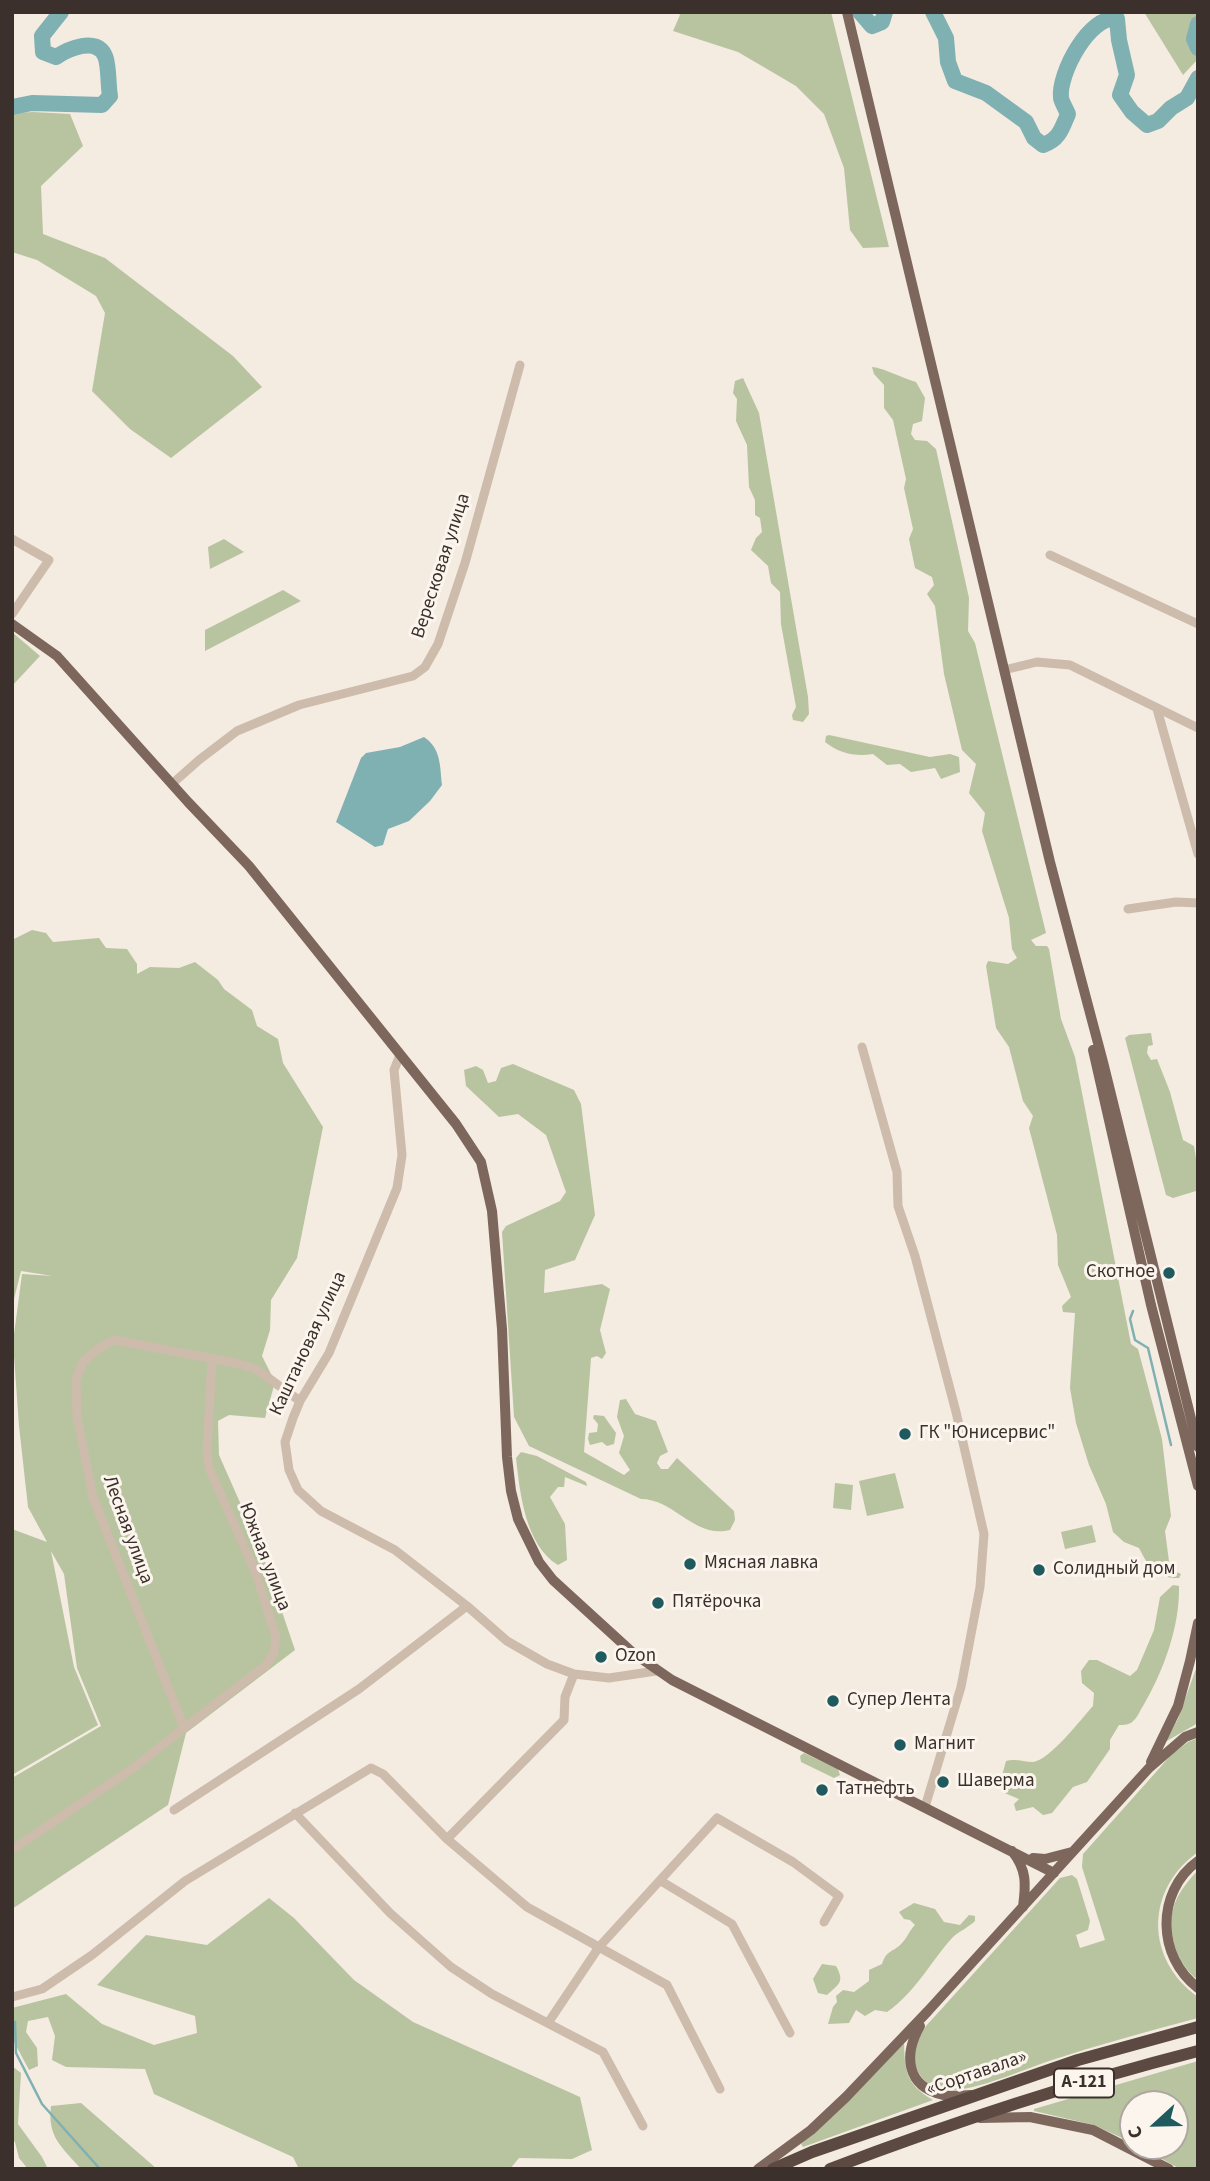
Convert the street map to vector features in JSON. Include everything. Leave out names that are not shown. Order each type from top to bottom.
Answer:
[{"type":"highway","name":"«Сортавала»","points":[[773,2169],[812,2152],[972,2095],[1078,2060],[1198,2027]]},
{"type":"highway","name":"А-121","points":[[830,2169],[971,2119],[1111,2074],[1198,2051]]},
{"type":"main road","points":[[847,12],[1057,890],[1112,1141],[1198,1486]]},
{"type":"main road","points":[[12,624],[57,656],[265,884],[456,1124],[481,1162],[492,1211],[511,1491],[526,1540],[553,1580],[599,1624],[656,1671],[1054,1872]]},
{"type":"main road","points":[[1057,890],[1103,1062],[1198,1447]]},
{"type":"main road","points":[[1149,1768],[1178,1706],[1198,1623]]},
{"type":"main road","points":[[758,2169],[811,2130],[928,2011],[1149,1768],[1185,1737],[1198,1732]]},
{"type":"main road","points":[[1010,1849],[1018,1859],[1027,1880],[1023,1907]]},
{"type":"main road","points":[[1027,1858],[1045,1859],[1072,1852]]},
{"type":"main road","points":[[1198,1861],[1179,1880],[1168,1901],[1165,1920],[1167,1941],[1174,1961],[1188,1981],[1198,1988]]},
{"type":"main road","points":[[928,2011],[913,2038],[908,2054],[911,2070],[918,2082],[930,2091],[945,2095],[972,2095]]},
{"type":"main road","points":[[971,2119],[1030,2118],[1093,2130],[1170,2169]]},
{"type":"street","name":"Вересковая улица","points":[[173,783],[237,731],[299,705],[412,676],[425,667],[438,644],[465,562],[520,365]]},
{"type":"street","points":[[12,539],[49,560],[12,614]]},
{"type":"street","points":[[1050,555],[1198,624]]},
{"type":"street","points":[[1004,670],[1037,662],[1070,665],[1198,728]]},
{"type":"street","points":[[1157,709],[1198,854]]},
{"type":"street","points":[[1128,909],[1176,902],[1198,903]]},
{"type":"street","points":[[862,1047],[897,1172],[898,1206],[915,1256],[980,1509],[984,1534],[984,1552],[961,1688],[925,1807]]},
{"type":"street","name":"Каштановая улица","points":[[400,1055],[394,1070],[402,1155],[397,1188],[329,1353],[300,1401],[285,1442],[289,1470],[298,1490],[321,1511],[395,1550],[507,1641],[547,1664],[574,1674],[610,1678],[656,1671]]},
{"type":"street","name":"Лесная улица","points":[[184,1728],[93,1496],[77,1416],[75,1380],[83,1362],[114,1340],[256,1369],[300,1401]]},
{"type":"street","name":"Южная улица","points":[[184,1728],[266,1665],[274,1653],[276,1636],[256,1573],[209,1468],[207,1452],[212,1358]]},
{"type":"street","points":[[174,1810],[359,1689],[467,1606]]},
{"type":"street","points":[[447,1839],[564,1720],[565,1697],[574,1674]]},
{"type":"street","points":[[12,1850],[126,1773],[184,1728]]},
{"type":"street","points":[[12,1997],[42,1989],[92,1955],[185,1881],[371,1768],[383,1774],[447,1839],[527,1907],[667,1985],[720,2089]]},
{"type":"street","points":[[295,1812],[390,1913],[451,1966],[492,1994],[603,2052],[643,2126]]},
{"type":"street","points":[[548,2023],[598,1947],[717,1818],[793,1862],[839,1896],[824,1922]]},
{"type":"street","points":[[661,1881],[732,1924],[790,2033]]},
{"type":"green space","points":[[678,12],[831,12],[889,247],[863,248],[850,230],[844,168],[824,114],[796,86],[738,52],[673,31],[680,15]]},
{"type":"green space","points":[[1144,12],[1198,12],[1198,59],[1183,75]]},
{"type":"green space","points":[[12,113],[70,114],[83,146],[41,186],[43,234],[105,258],[233,356],[262,387],[171,458],[130,429],[92,391],[105,313],[96,296],[37,260],[12,252]]},
{"type":"green space","points":[[872,367],[916,382],[925,398],[922,421],[913,424],[911,434],[915,440],[927,441],[936,449],[969,598],[968,631],[975,643],[1046,933],[1031,940],[1036,946],[1047,946],[1049,949],[1061,1019],[1075,1057],[1131,1344],[1138,1349],[1162,1439],[1171,1516],[1165,1531],[1170,1569],[1181,1574],[1179,1578],[1158,1574],[1150,1567],[1139,1548],[1124,1542],[1113,1532],[1106,1504],[1089,1465],[1076,1423],[1070,1388],[1075,1313],[1063,1312],[1062,1306],[1071,1297],[1058,1265],[1057,1235],[1029,1128],[1033,1116],[1023,1101],[1009,1047],[996,1028],[986,966],[988,961],[1008,964],[1017,958],[1012,949],[1009,918],[982,831],[985,813],[969,793],[976,764],[962,750],[944,674],[935,606],[927,594],[934,585],[932,577],[915,568],[909,539],[913,529],[904,488],[906,479],[893,420],[884,408],[884,385],[874,374]]},
{"type":"green space","points":[[743,378],[759,413],[808,697],[809,714],[803,722],[793,720],[792,715],[796,707],[781,624],[780,592],[771,583],[768,566],[751,550],[762,532],[760,518],[755,515],[755,500],[749,487],[747,445],[736,421],[737,399],[733,393],[735,381]]},
{"type":"green space","points":[[224,539],[244,552],[210,569],[208,547]]},
{"type":"green space","points":[[283,590],[301,601],[205,651],[205,630]]},
{"type":"green space","points":[[12,632],[40,656],[12,686]]},
{"type":"green space","points":[[826,736],[930,757],[950,754],[959,757],[960,772],[941,779],[935,768],[911,772],[900,764],[887,765],[873,754],[854,754],[836,749],[825,742]]},
{"type":"green space","points":[[32,930],[46,933],[53,942],[99,938],[106,948],[127,949],[137,964],[137,974],[150,967],[179,968],[195,962],[252,1010],[257,1026],[278,1039],[283,1063],[323,1127],[297,1258],[271,1300],[270,1330],[262,1356],[275,1382],[265,1418],[229,1415],[218,1421],[219,1455],[261,1550],[295,1650],[186,1733],[168,1805],[12,1909],[12,1778],[101,1726],[77,1668],[64,1574],[51,1551],[74,1667],[98,1725],[12,1775],[12,1529],[47,1542],[28,1507],[13,1342],[22,1274],[53,1276],[21,1271],[12,1307],[12,940]]},
{"type":"green space","points":[[1151,1033],[1153,1045],[1148,1046],[1147,1053],[1151,1060],[1157,1059],[1170,1092],[1183,1140],[1194,1146],[1198,1171],[1196,1191],[1173,1198],[1166,1195],[1125,1038],[1129,1035]]},
{"type":"green space","points":[[513,1064],[574,1090],[581,1104],[595,1215],[575,1260],[545,1270],[544,1293],[602,1284],[610,1289],[600,1330],[606,1353],[602,1359],[597,1356],[591,1358],[584,1452],[624,1475],[630,1470],[619,1453],[624,1436],[617,1417],[620,1400],[626,1399],[635,1414],[656,1421],[668,1452],[660,1456],[657,1463],[661,1469],[668,1469],[677,1458],[734,1511],[735,1520],[730,1530],[706,1529],[664,1505],[641,1499],[529,1446],[514,1417],[502,1232],[506,1226],[560,1201],[566,1192],[546,1135],[518,1114],[499,1117],[466,1086],[464,1070],[476,1066],[483,1070],[488,1083],[496,1081],[501,1068]]},
{"type":"green space","points":[[594,1415],[604,1416],[616,1433],[614,1444],[607,1446],[602,1442],[590,1445],[589,1433],[597,1432],[598,1424],[593,1418]]},
{"type":"green space","points":[[521,1452],[537,1456],[586,1482],[587,1486],[565,1477],[564,1487],[558,1487],[550,1497],[565,1524],[567,1560],[558,1565],[538,1545],[526,1517],[516,1458]]},
{"type":"green space","points":[[895,1473],[904,1508],[867,1516],[859,1481]]},
{"type":"green space","points":[[835,1483],[853,1485],[851,1510],[833,1508]]},
{"type":"green space","points":[[1092,1525],[1096,1542],[1065,1549],[1061,1532]]},
{"type":"green space","points":[[1173,1585],[1179,1586],[1179,1602],[1169,1649],[1137,1717],[1129,1724],[1119,1725],[1110,1740],[1110,1749],[1087,1782],[1073,1787],[1052,1813],[1043,1815],[1033,1807],[1016,1811],[1014,1804],[1019,1799],[1002,1792],[1000,1783],[1006,1761],[1033,1762],[1048,1755],[1093,1706],[1094,1693],[1082,1683],[1081,1671],[1089,1660],[1097,1660],[1130,1676],[1137,1670],[1154,1630],[1160,1597]]},
{"type":"green space","points":[[1198,1663],[1198,1723],[1165,1742],[1178,1719]]},
{"type":"green space","points":[[1198,1738],[1198,1852],[1168,1885],[1158,1924],[1168,1964],[1198,1997],[1198,2018],[1086,2049],[970,2088],[946,2090],[933,2087],[919,2074],[914,2055],[916,2043],[926,2026],[1060,1878],[1072,1875],[1077,1879],[1090,1921],[1088,1930],[1076,1935],[1080,1948],[1105,1940],[1082,1867],[1083,1854],[1172,1754]]},
{"type":"green space","points":[[804,1753],[838,1769],[840,1775],[834,1778],[801,1762],[800,1756]]},
{"type":"green space","points":[[1198,1870],[1198,1980],[1178,1955],[1171,1923],[1177,1898]]},
{"type":"green space","points":[[269,1898],[294,1918],[354,1980],[413,2022],[580,2097],[592,2150],[572,2159],[519,2158],[510,2169],[299,2169],[293,2157],[154,2094],[145,2069],[66,2067],[52,2060],[55,2036],[48,2017],[28,2021],[26,2032],[37,2048],[38,2066],[29,2070],[12,2038],[12,2008],[66,1994],[102,2024],[154,2045],[197,2033],[195,2016],[97,1985],[146,1935],[207,1945]]},
{"type":"green space","points":[[914,1903],[935,1909],[944,1922],[960,1925],[969,1915],[975,1916],[975,1921],[953,1937],[915,1986],[887,2012],[875,2010],[865,2016],[856,2010],[849,2023],[828,2024],[837,2002],[836,1996],[843,1990],[854,1992],[869,1981],[869,1970],[882,1964],[888,1953],[899,1946],[915,1925],[904,1919],[899,1912]]},
{"type":"green space","points":[[822,1964],[836,1966],[840,1976],[837,1985],[827,1995],[818,1993],[813,1979]]},
{"type":"green space","points":[[904,2042],[908,2076],[917,2088],[933,2100],[803,2147],[801,2144]]},
{"type":"green space","points":[[1198,2061],[1198,2169],[1180,2169],[1164,2160],[1189,2160],[1189,2090],[1119,2090],[1119,2137],[1094,2125],[1034,2109]]},
{"type":"green space","points":[[12,2066],[21,2073],[18,2124],[48,2169],[28,2169],[19,2158],[12,2139]]},
{"type":"green space","points":[[81,2103],[157,2169],[81,2169],[57,2141],[50,2117],[51,2106]]},
{"type":"water","points":[[424,737],[437,752],[441,771],[442,785],[430,801],[409,821],[388,829],[383,845],[375,847],[336,822],[361,758],[366,753],[400,747]]},
{"type":"waterway","points":[[12,107],[32,103],[102,105],[110,96],[107,64],[101,50],[89,45],[82,46],[56,57],[43,52],[42,36],[61,12]]},
{"type":"waterway","points":[[860,12],[872,26],[882,22],[885,12]]},
{"type":"waterway","points":[[933,12],[946,38],[948,62],[955,81],[986,93],[1026,122],[1034,138],[1043,145],[1056,137],[1068,114],[1061,98],[1061,88],[1070,61],[1087,35],[1107,20],[1117,19],[1127,75],[1120,95],[1132,112],[1147,125],[1158,121],[1171,108],[1187,98],[1198,78]]},
{"type":"waterway","points":[[1198,24],[1194,39],[1198,48]]},
{"type":"waterway","points":[[1133,1311],[1130,1319],[1135,1340],[1148,1348],[1171,1445]]},
{"type":"waterway","points":[[15,2022],[16,2053],[42,2104],[100,2169]]},
{"type":"place","name":"Скотное","points":[[1169,1273]]},
{"type":"place","name":"ГК \"Юнисервис\"","points":[[905,1434]]},
{"type":"place","name":"Мясная лавка","points":[[690,1564]]},
{"type":"place","name":"Солидный дом","points":[[1039,1570]]},
{"type":"place","name":"Пятёрочка","points":[[658,1603]]},
{"type":"place","name":"Ozon","points":[[601,1657]]},
{"type":"place","name":"Супер Лента","points":[[833,1701]]},
{"type":"place","name":"Магнит","points":[[900,1745]]},
{"type":"place","name":"Шаверма","points":[[943,1782]]},
{"type":"place","name":"Татнефть","points":[[822,1790]]}]
